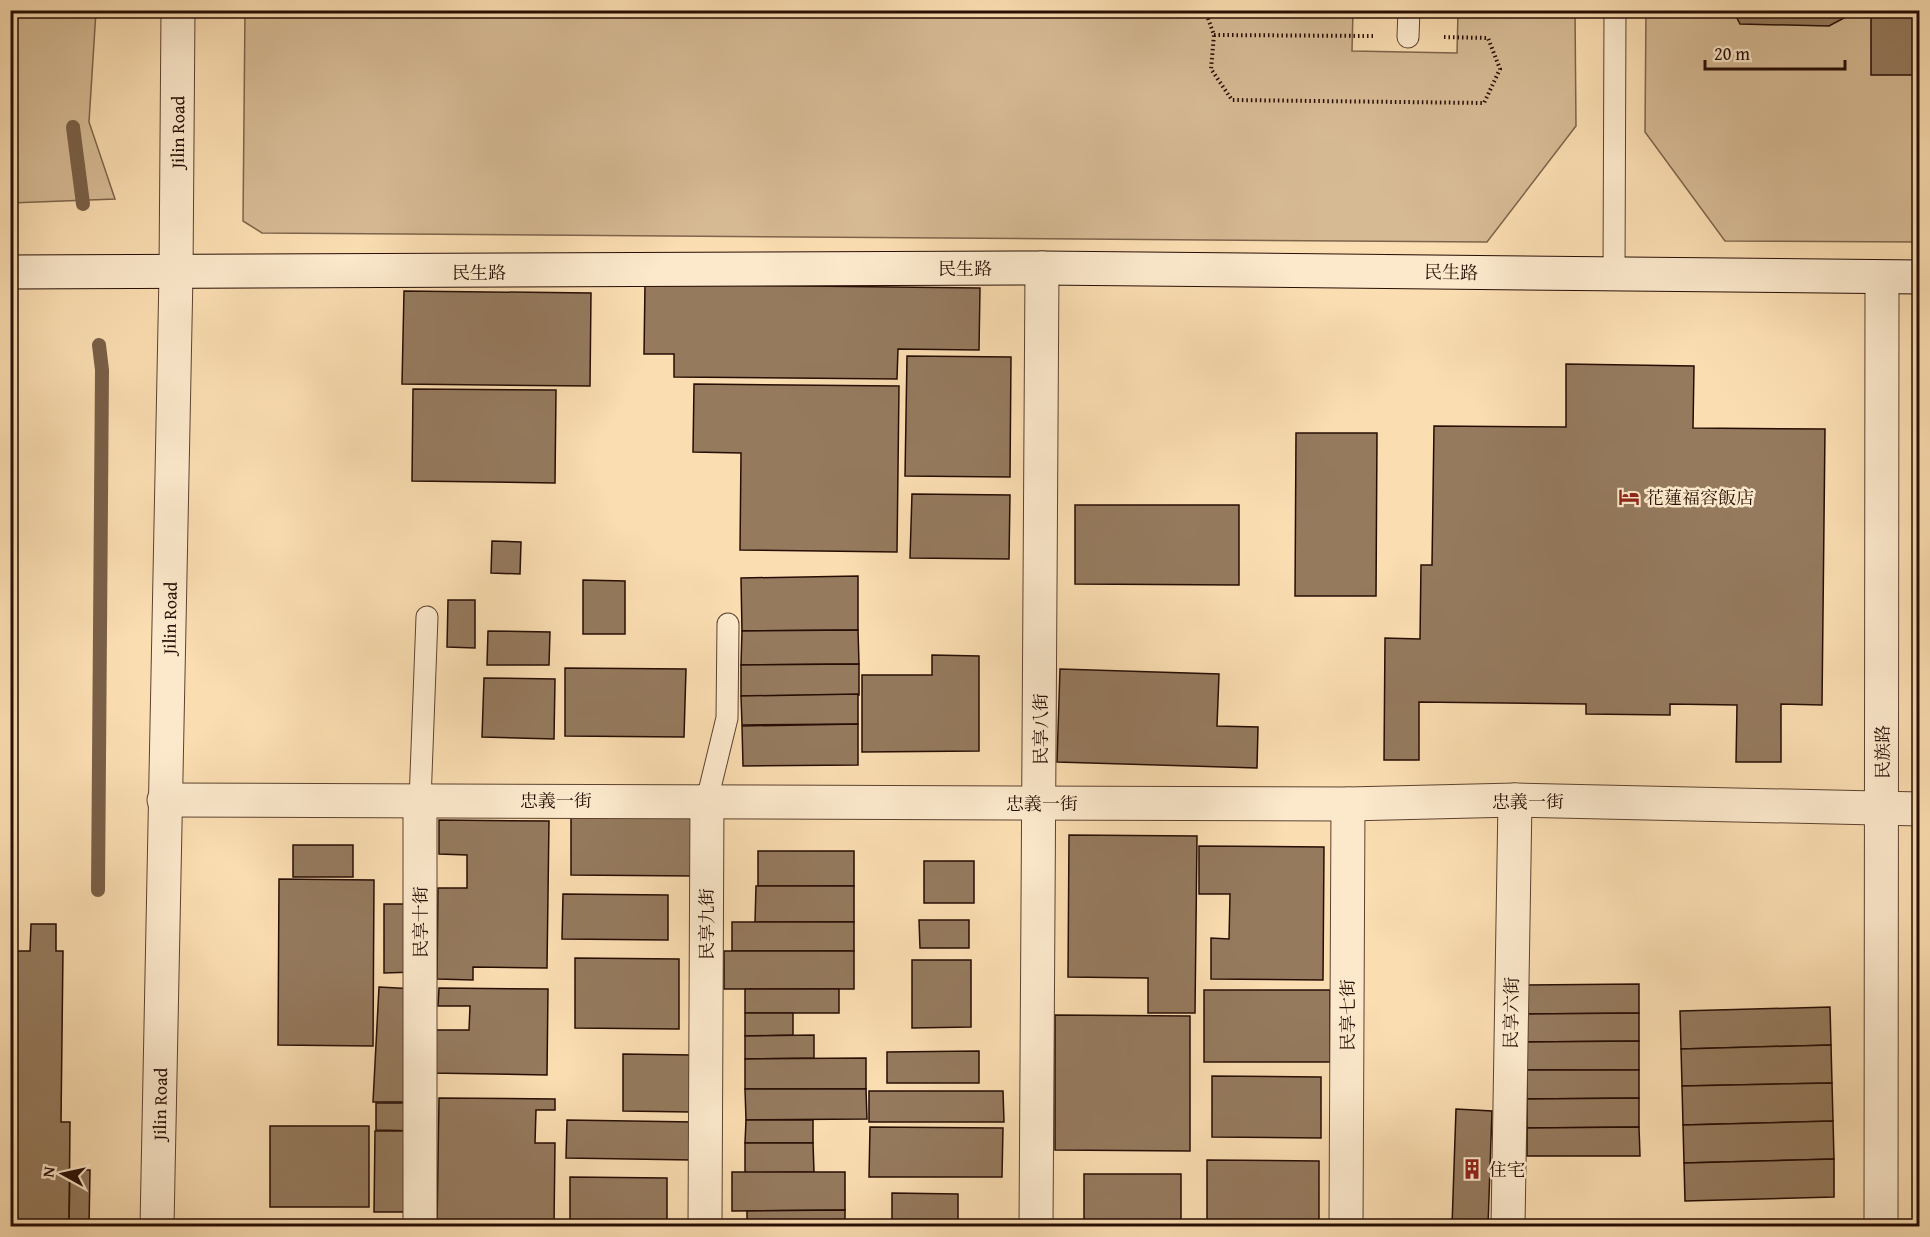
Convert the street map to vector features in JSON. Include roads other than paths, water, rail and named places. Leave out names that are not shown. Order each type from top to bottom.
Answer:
[{"type":"street","name":"Jilin Road","points":[[157,1227],[176,274],[178,10]]},
{"type":"street","name":"民生路","points":[[10,272],[176,274],[1042,268],[1920,278]]},
{"type":"street","name":"民享八街","points":[[1036,1227],[1042,268]]},
{"type":"street","name":"民族路","points":[[1881,1227],[1882,278]]},
{"type":"street","name":"忠義一街","points":[[164,800],[707,800],[1348,804],[1515,800],[1920,809]]},
{"type":"street","name":"民享九街","points":[[705,1227],[707,800]]},
{"type":"street","name":"民享六街","points":[[1508,1227],[1515,800]]},
{"type":"street","name":"民享十街","points":[[420,801],[420,1227]]},
{"type":"street","name":"民享七街","points":[[1346,1227],[1348,804]]},
{"type":"lane","points":[[1408,37],[1409,10]]},
{"type":"lane","points":[[1614,274],[1615,10]]},
{"type":"lane","name":"民享十街","points":[[420,801],[427,617]]},
{"type":"lane","name":"民享九街","points":[[707,800],[727,718],[728,624]]},
{"type":"waterway","points":[[73,127],[83,204]]},
{"type":"waterway","points":[[98,890],[102,370],[99,345]]},
{"type":"place","name":"花蓮福容飯店","points":[[1629,497]]},
{"type":"place","name":"住宅","points":[[1472,1169]]}]
